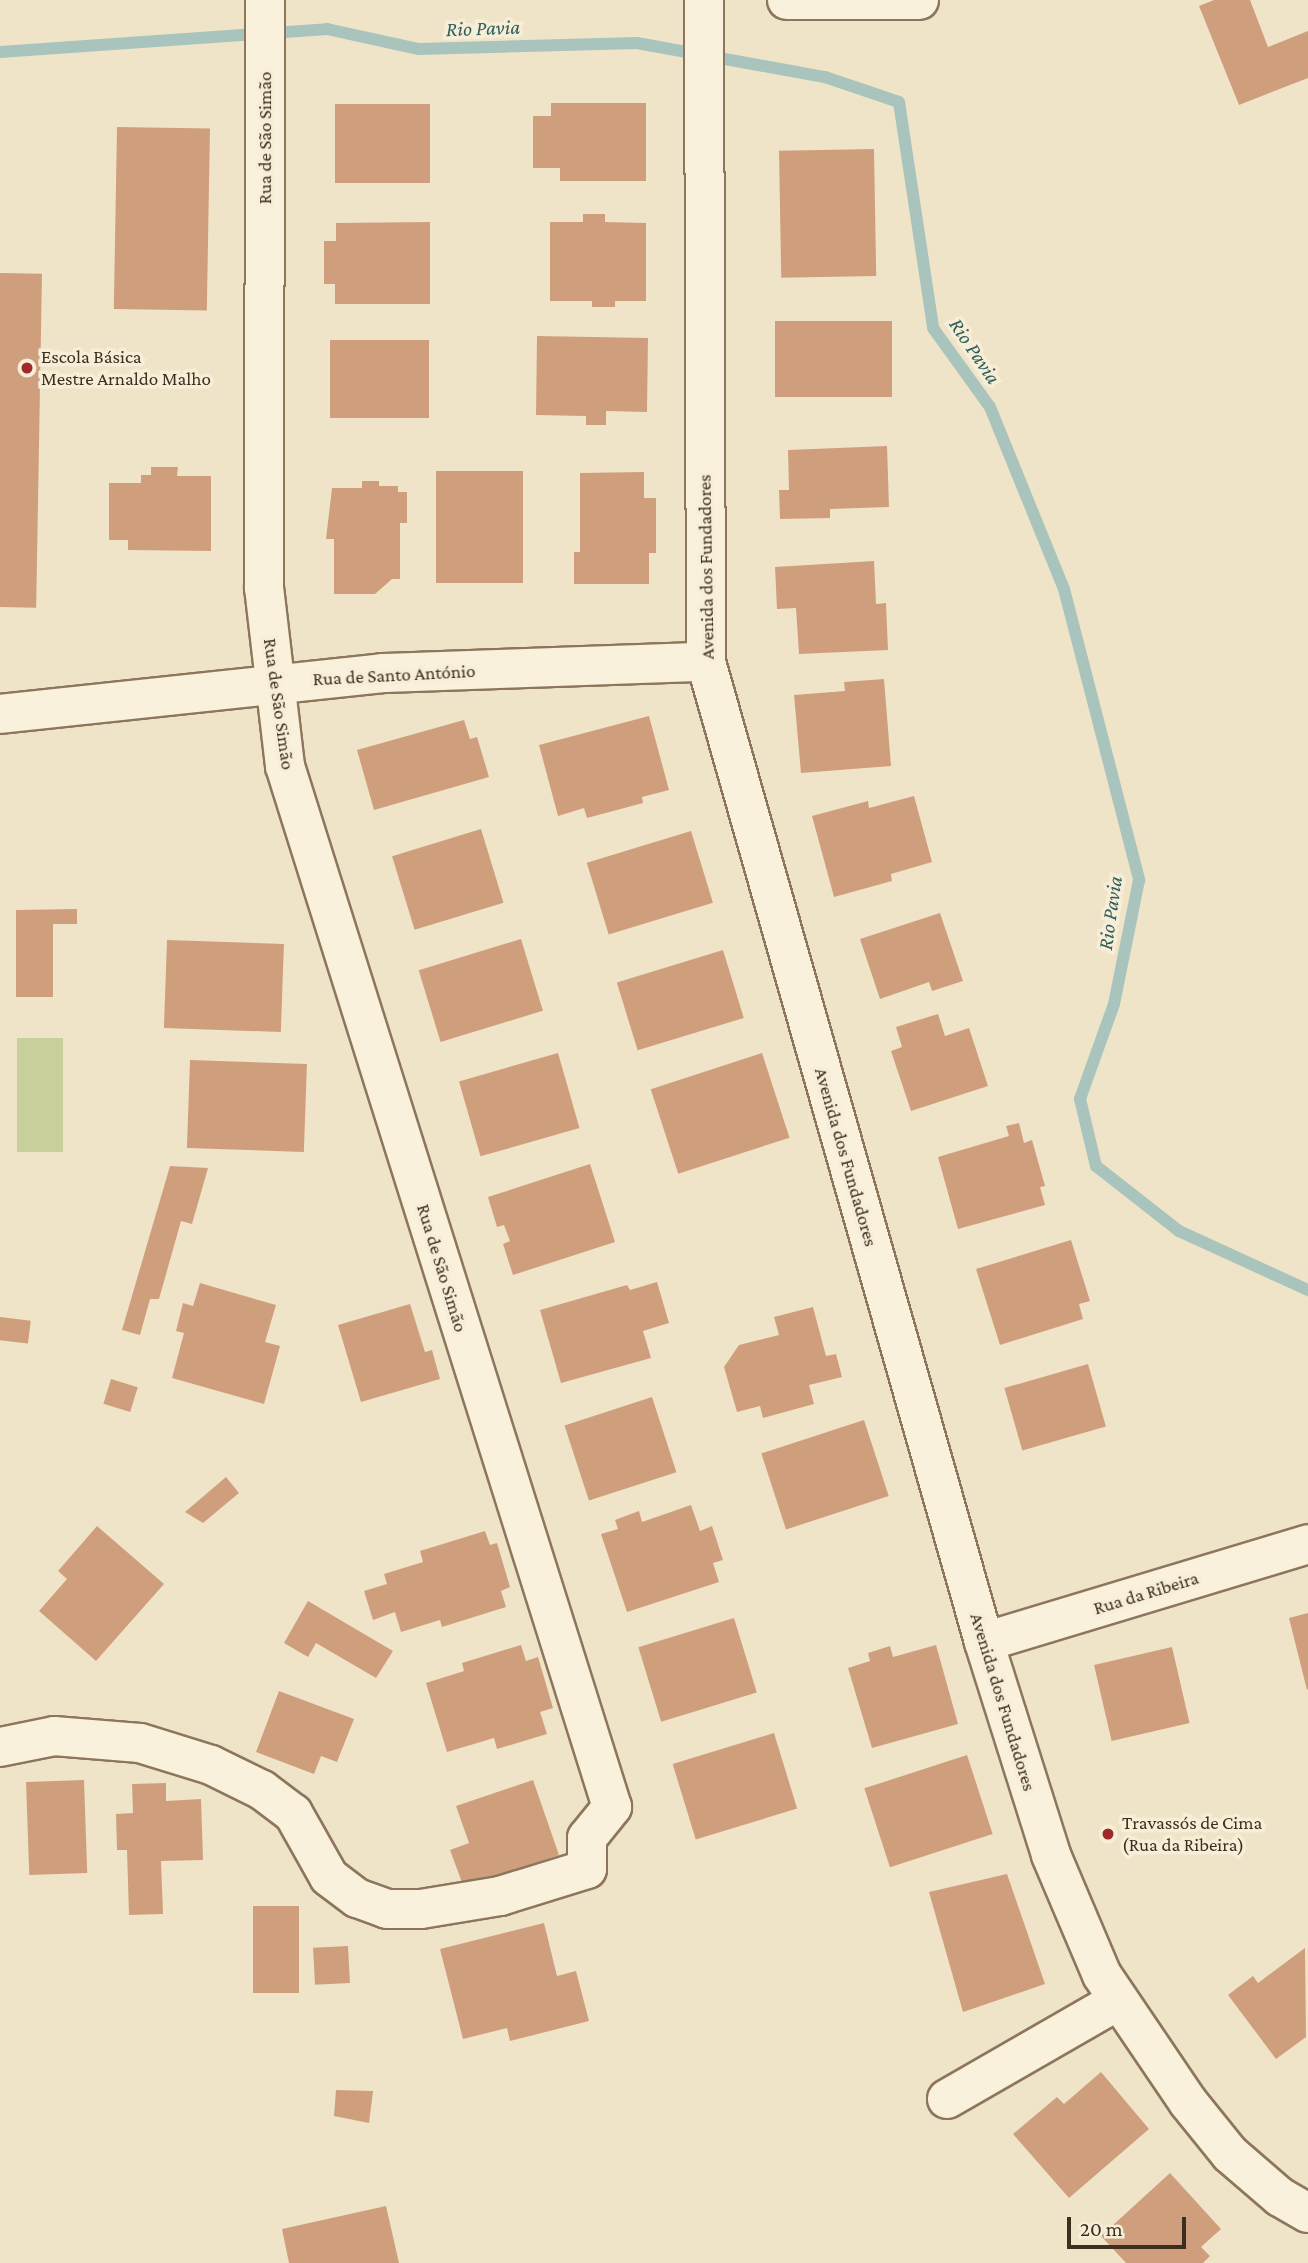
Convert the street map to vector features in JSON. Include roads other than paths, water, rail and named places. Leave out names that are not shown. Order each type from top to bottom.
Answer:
[{"type":"street","name":"Rua de São Simão","points":[[0,1747],[54,1736],[141,1743],[211,1765],[262,1790],[293,1813],[330,1877],[356,1898],[387,1909],[421,1909],[500,1896],[587,1869],[587,1838],[612,1807],[285,766],[264,588],[265,0]]},
{"type":"street","points":[[787,0],[919,0]]},
{"type":"street","name":"Avenida dos Fundadores","points":[[704,14],[706,662],[984,1642],[1051,1856],[1102,1975],[1188,2102],[1230,2154],[1280,2197],[1308,2213]]},
{"type":"street","name":"Rua de Santo António","points":[[0,714],[383,673],[706,662]]},
{"type":"street","name":"Rua da Ribeira","points":[[984,1642],[1308,1544]]},
{"type":"street","points":[[947,2099],[1119,2000]]},
{"type":"waterway","name":"Rio Pavia","points":[[0,52],[327,29],[419,49],[637,43],[825,77],[899,102],[933,328],[990,407],[1064,589],[1139,880],[1114,1004],[1080,1099],[1096,1166],[1179,1231],[1308,1290]]},
{"type":"place","name":"Escola Básica Mestre Arnaldo Malho","points":[[27,368]]},
{"type":"place","name":"Travassós de Cima (Rua da Ribeira)","points":[[1108,1834]]}]
